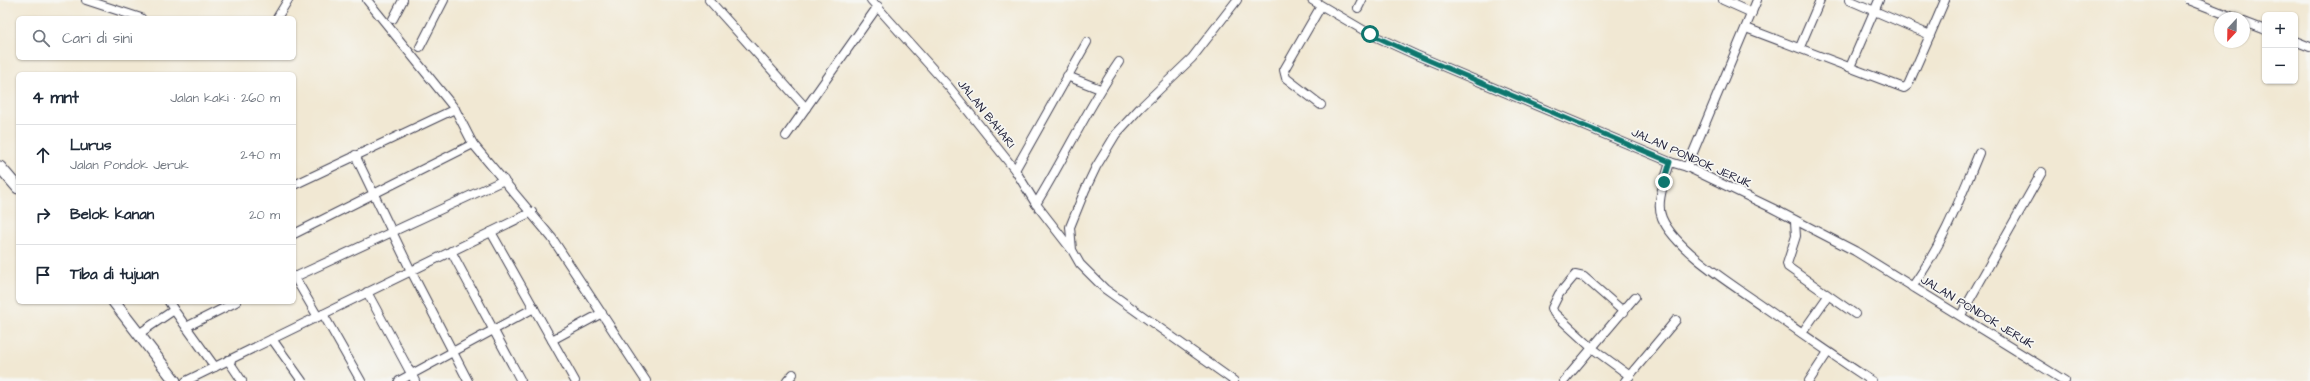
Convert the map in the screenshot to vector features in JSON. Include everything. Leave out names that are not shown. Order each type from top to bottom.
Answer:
[{"type":"street","points":[[86,0],[135,16]]},
{"type":"street","points":[[278,16],[288,0]]},
{"type":"street","points":[[367,0],[455,108],[473,144],[532,212],[552,238],[646,381]]},
{"type":"street","points":[[393,19],[403,0]]},
{"type":"street","points":[[420,47],[444,0]]},
{"type":"street","points":[[709,0],[806,108]]},
{"type":"street","name":"JALAN BAHARI","points":[[871,0],[949,86],[1015,170],[1036,204],[1072,250],[1080,264],[1106,289],[1234,381]]},
{"type":"street","points":[[1072,250],[1070,227],[1073,218],[1096,167],[1109,145],[1140,108],[1192,58],[1237,0]]},
{"type":"street","name":"JALAN PONDOK JERUK","points":[[1312,0],[1370,34],[1416,55],[1670,162],[1687,167],[1772,208],[1795,222],[1854,251],[2066,381]]},
{"type":"street","points":[[1724,0],[1752,13]]},
{"type":"street","points":[[1687,167],[1757,0]]},
{"type":"street","points":[[1800,47],[1820,0]]},
{"type":"street","points":[[1849,0],[1930,35]]},
{"type":"street","points":[[1850,66],[1879,0]]},
{"type":"street","points":[[1746,28],[1800,47],[1904,88],[1945,0]]},
{"type":"street","points":[[2189,0],[2220,12]]},
{"type":"street","points":[[786,136],[878,6]]},
{"type":"street","points":[[1321,6],[1284,70],[1286,78],[1321,105]]},
{"type":"street","points":[[2250,24],[2262,29]]},
{"type":"street","points":[[1015,170],[1087,42]]},
{"type":"street","points":[[2298,42],[2310,47]]},
{"type":"street","points":[[1036,204],[1059,167],[1100,89],[1119,62]]},
{"type":"street","points":[[1067,76],[1100,89]]},
{"type":"street","points":[[296,184],[455,108]]},
{"type":"street","points":[[296,233],[473,144]]},
{"type":"street","points":[[1912,287],[1926,269],[1956,210],[1979,153]]},
{"type":"street","points":[[355,155],[411,271],[468,381]]},
{"type":"street","points":[[1670,162],[1661,199],[1661,216],[1670,232],[1694,255],[1828,352],[1872,381]]},
{"type":"street","points":[[0,167],[16,186]]},
{"type":"street","points":[[1960,316],[2042,172]]},
{"type":"street","points":[[296,275],[504,180]]},
{"type":"street","points":[[186,381],[532,212]]},
{"type":"street","points":[[1795,222],[1796,236],[1787,264],[1795,273],[1855,314]]},
{"type":"street","points":[[491,232],[575,381]]},
{"type":"street","points":[[451,251],[521,381]]},
{"type":"street","points":[[1624,312],[1584,277],[1575,275],[1553,304],[1554,313],[1627,378],[1676,320]]},
{"type":"street","points":[[296,279],[360,381]]},
{"type":"street","points":[[367,292],[414,378]]},
{"type":"street","points":[[1802,333],[1828,296]]},
{"type":"street","points":[[1564,381],[1624,312],[1635,297]]},
{"type":"street","points":[[116,304],[175,381]]},
{"type":"street","points":[[170,304],[215,367]]},
{"type":"street","points":[[186,327],[232,304]]},
{"type":"street","points":[[399,381],[414,378],[454,353],[534,308]]},
{"type":"street","points":[[140,334],[174,310]]},
{"type":"street","points":[[552,340],[602,313]]},
{"type":"street","points":[[272,339],[302,381]]},
{"type":"street","points":[[1809,381],[1828,352]]},
{"type":"street","points":[[228,360],[242,381]]},
{"type":"street","points":[[787,381],[793,374]]},
{"type":"route","points":[[1370,34],[1416,55],[1670,162],[1664,182]]}]
